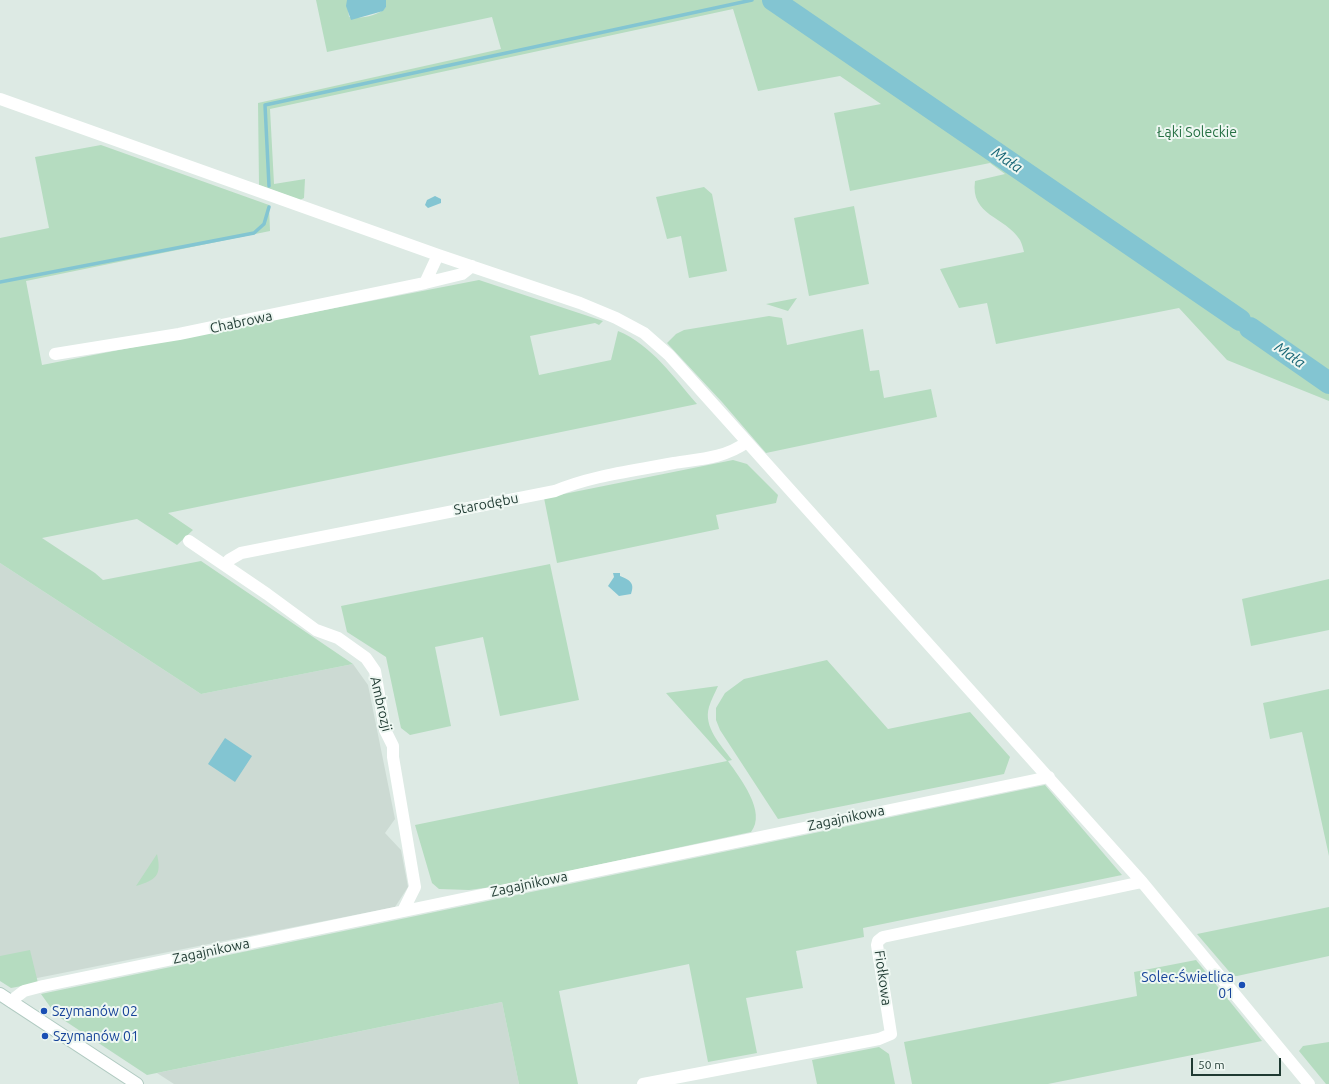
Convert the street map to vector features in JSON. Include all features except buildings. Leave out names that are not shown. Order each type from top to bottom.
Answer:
[{"type":"street","points":[[0,99],[438,255],[580,303],[616,318],[644,333],[669,355],[1050,777],[1142,882],[1309,1084]]},
{"type":"street","points":[[425,283],[438,255]]},
{"type":"street","name":"Chabrowa","points":[[55,354],[179,334],[425,283],[462,274],[472,266]]},
{"type":"street","name":"Starodębu","points":[[225,565],[229,560],[241,553],[555,491],[577,482],[615,474],[728,454],[747,442]]},
{"type":"street","name":"Ambrozji","points":[[189,541],[316,630],[338,638],[366,658],[375,671],[386,730],[393,746],[415,887],[403,911]]},
{"type":"street","name":"Zagajnikowa","points":[[11,1001],[24,991],[43,986],[1050,777]]},
{"type":"street","name":"Fiołkowa","points":[[643,1084],[879,1039],[891,1034],[877,945],[878,941],[883,937],[1142,882]]},
{"type":"street","points":[[0,994],[137,1084]]},
{"type":"shaded area","points":[[0,563],[201,694],[353,664],[368,685],[395,819],[385,833],[401,850],[408,887],[395,907],[12,983],[0,976]]},
{"type":"shaded area","points":[[502,1002],[519,1084],[174,1084],[157,1073]]},
{"type":"green space","name":"Łąki Soleckie","points":[[316,0],[347,0],[349,17],[358,18],[379,13],[386,7],[386,0],[1329,0],[1329,401],[1227,360],[1179,308],[996,344],[987,303],[959,308],[940,269],[1024,252],[1020,240],[1014,232],[983,209],[978,202],[975,193],[975,181],[1005,174],[990,163],[850,191],[834,113],[881,104],[840,76],[758,91],[733,9],[270,109],[274,184],[305,179],[304,198],[300,200],[259,185],[258,103],[501,49],[492,17],[327,52]]},
{"type":"green space","points":[[101,145],[269,205],[270,231],[26,281],[42,365],[479,280],[603,321],[599,325],[595,323],[530,336],[539,375],[611,360],[618,331],[630,337],[652,353],[697,404],[168,513],[193,530],[177,545],[137,519],[42,538],[95,573],[103,580],[201,561],[353,664],[201,694],[0,563],[0,238],[49,228],[35,157]]},
{"type":"green space","points":[[704,187],[712,194],[727,271],[689,278],[681,236],[667,239],[656,197]]},
{"type":"green space","points":[[854,206],[869,284],[809,296],[794,218]]},
{"type":"green space","points":[[797,298],[788,311],[766,304]]},
{"type":"green space","points":[[769,316],[782,318],[787,345],[863,329],[870,371],[879,370],[884,398],[931,389],[937,417],[766,453],[722,402],[667,343],[676,334],[684,330]]},
{"type":"green space","points":[[733,460],[747,464],[778,495],[776,503],[716,515],[719,529],[557,563],[544,498]]},
{"type":"green space","points":[[550,564],[579,700],[500,716],[483,637],[435,647],[451,726],[410,735],[401,728],[386,657],[347,632],[341,606]]},
{"type":"green space","points":[[1329,579],[1329,630],[1251,646],[1242,599]]},
{"type":"green space","points":[[827,660],[888,729],[970,712],[1010,757],[1004,774],[778,819],[720,730],[716,720],[716,708],[725,693],[744,679]]},
{"type":"green space","points":[[718,686],[709,707],[709,722],[718,742],[732,760],[728,761],[745,786],[754,805],[756,815],[755,824],[751,832],[499,886],[469,890],[439,889],[432,883],[415,825],[727,761],[666,693]]},
{"type":"green space","points":[[1329,689],[1329,856],[1302,732],[1270,739],[1263,703]]},
{"type":"green space","points":[[1045,785],[1122,875],[863,928],[864,937],[796,951],[803,988],[746,998],[757,1053],[708,1062],[689,964],[559,991],[578,1084],[519,1084],[502,1002],[147,1075],[56,1015],[41,994]]},
{"type":"green space","points":[[157,854],[159,867],[156,876],[148,882],[136,886]]},
{"type":"green space","points":[[1329,907],[1329,956],[1237,976],[1233,976],[1197,934]]},
{"type":"green space","points":[[30,950],[38,983],[11,988],[0,981],[0,956]]},
{"type":"green space","points":[[1196,960],[1262,1041],[1048,1084],[912,1084],[904,1042],[1137,996],[1134,972]]},
{"type":"green space","points":[[1329,1042],[1329,1084],[1326,1084],[1299,1051],[1303,1046]]},
{"type":"green space","points":[[879,1047],[889,1054],[895,1084],[817,1084],[812,1060]]},
{"type":"water","points":[[347,0],[386,0],[386,7],[383,11],[351,20],[346,6]]},
{"type":"water","points":[[435,196],[441,199],[441,203],[428,208],[425,205],[427,200]]},
{"type":"water","points":[[613,573],[620,573],[620,576],[631,582],[631,594],[619,596],[608,586],[614,577]]},
{"type":"water","points":[[225,738],[252,756],[235,782],[208,764]]},
{"type":"waterway","points":[[269,186],[265,105],[752,0]]},
{"type":"waterway","name":"Mała","points":[[773,0],[1240,320]]},
{"type":"waterway","points":[[0,282],[254,233],[264,224],[269,207]]},
{"type":"waterway","name":"Mała","points":[[1250,328],[1329,383]]},
{"type":"place","name":"Solec-Świetlica 01","points":[[1242,985]]},
{"type":"place","name":"Szymanów 02","points":[[44,1011]]},
{"type":"place","name":"Szymanów 01","points":[[45,1036]]}]
